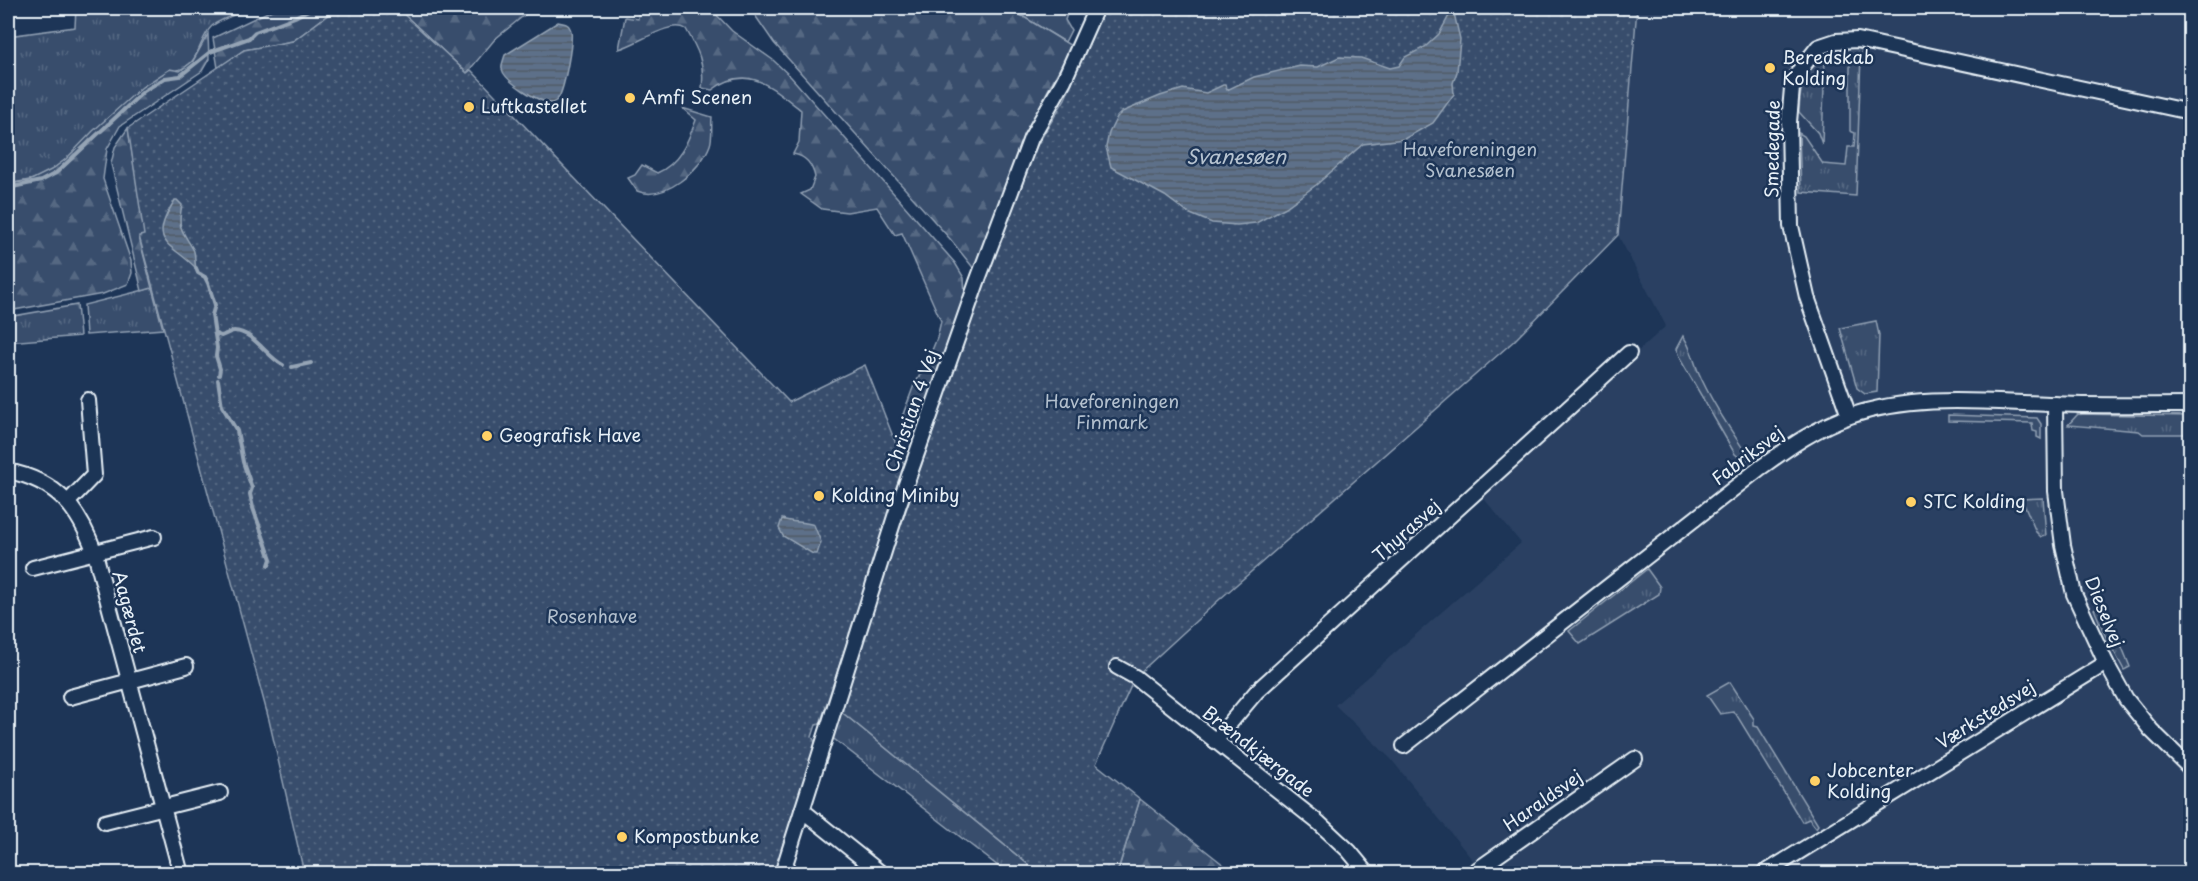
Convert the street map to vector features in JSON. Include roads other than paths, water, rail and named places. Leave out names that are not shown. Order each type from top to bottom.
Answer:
[{"type":"street","name":"Christian 4 Vej","points":[[783,873],[898,507],[976,282],[1031,138],[1064,80],[1096,8]]},
{"type":"street","name":"Smedegade","points":[[1849,416],[1807,297],[1791,226],[1789,122],[1792,88],[1799,71],[1818,47],[1836,40],[1858,40],[2190,112]]},
{"type":"street","name":"Thyrasvej","points":[[1215,741],[1257,691],[1629,353]]},
{"type":"street","points":[[68,502],[94,475],[88,400]]},
{"type":"street","name":"Fabriksvej","points":[[1404,746],[1760,468],[1803,438],[1849,416],[1894,404],[1940,401],[2190,405]]},
{"type":"street","name":"Dieselvej","points":[[2055,404],[2056,491],[2063,545],[2074,594],[2106,663],[2126,699],[2151,730],[2190,768]]},
{"type":"street","name":"Aagærdet","points":[[8,471],[40,481],[55,490],[68,502],[86,530],[95,553],[181,873]]},
{"type":"street","name":"Aagærdet","points":[[33,568],[154,537]]},
{"type":"street","name":"Værkstedsvej","points":[[1763,873],[2106,663]]},
{"type":"street","name":"Aagærdet","points":[[70,697],[186,666]]},
{"type":"street","name":"Brændkjærgade","points":[[1117,667],[1135,677],[1319,823],[1349,851],[1368,873]]},
{"type":"street","name":"Haraldsvej","points":[[1472,873],[1635,759]]},
{"type":"street","points":[[105,822],[220,793]]},
{"type":"street","points":[[802,810],[882,873]]},
{"type":"water","name":"Svanesøen","points":[[1450,8],[1453,9],[1460,39],[1457,72],[1453,83],[1454,94],[1433,123],[1404,139],[1363,144],[1316,185],[1286,207],[1256,223],[1237,225],[1212,223],[1188,213],[1165,196],[1111,167],[1106,147],[1109,133],[1122,112],[1183,89],[1206,93],[1225,85],[1227,90],[1254,77],[1300,66],[1318,67],[1339,57],[1361,58],[1390,68],[1399,66],[1405,57],[1425,47],[1439,34],[1451,12]]},
{"type":"water","points":[[558,22],[569,26],[571,41],[561,92],[552,103],[539,99],[516,85],[504,74],[502,65],[505,55]]},
{"type":"water","points":[[175,200],[182,205],[180,224],[194,251],[196,268],[170,246],[162,234],[167,214]]},
{"type":"water","points":[[782,519],[814,525],[821,542],[817,554],[813,554],[783,536],[779,528]]},
{"type":"waterway","points":[[8,188],[41,181],[56,173],[144,91],[165,78],[180,76],[210,52],[249,38],[255,32],[312,8]]},
{"type":"waterway","points":[[196,268],[198,273],[205,277],[215,305],[212,315],[219,375]]},
{"type":"waterway","points":[[216,334],[221,336],[232,331],[248,335],[283,365]]},
{"type":"waterway","points":[[292,367],[311,363]]},
{"type":"waterway","points":[[218,380],[222,406],[237,431],[243,462],[252,488],[250,494],[253,508],[271,559],[269,565]]},
{"type":"place","name":"Beredskab Kolding","points":[[1770,68]]},
{"type":"place","name":"Amfi Scenen","points":[[630,98]]},
{"type":"place","name":"Luftkastellet","points":[[469,107]]},
{"type":"place","name":"Geografisk Have","points":[[487,436]]},
{"type":"place","name":"Kolding Miniby","points":[[819,496]]},
{"type":"place","name":"STC Kolding","points":[[1911,502]]},
{"type":"place","name":"Jobcenter Kolding","points":[[1815,781]]},
{"type":"place","name":"Kompostbunke","points":[[622,837]]},
{"type":"park label","name":"Haveforeningen Svanesøen","points":[[1470,160]]},
{"type":"park label","name":"Haveforeningen Finmark","points":[[1112,412]]},
{"type":"park label","name":"Rosenhave","points":[[592,617]]}]
